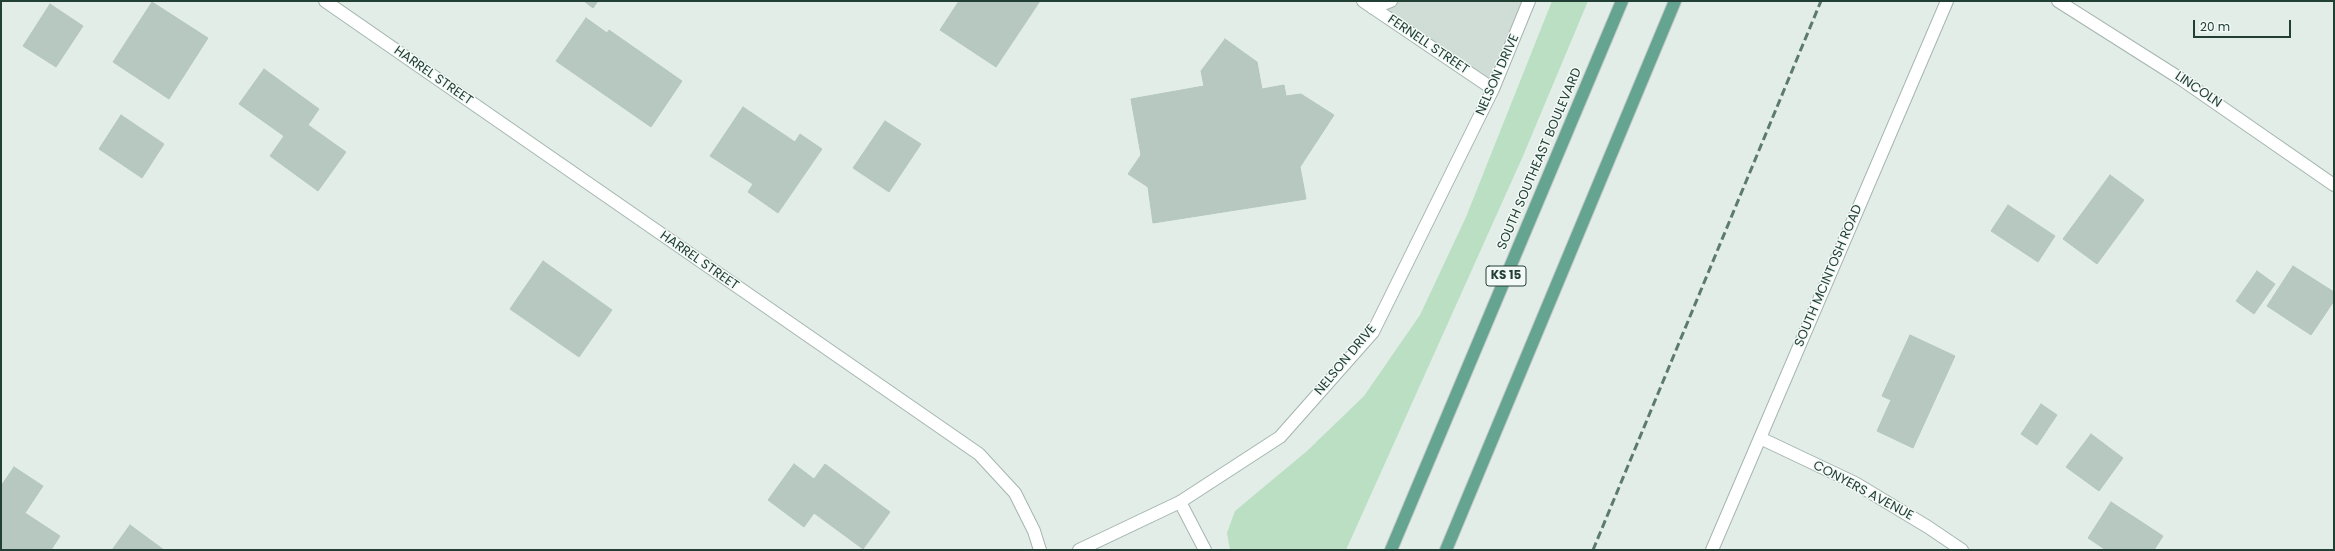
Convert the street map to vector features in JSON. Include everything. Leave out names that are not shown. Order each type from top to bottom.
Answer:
[{"type":"main road","name":"SOUTH SOUTHEAST BOULEVARD","points":[[1391,550],[1622,1]]},
{"type":"main road","points":[[1446,550],[1675,1]]},
{"type":"street","name":"HARREL STREET","points":[[325,1],[979,454],[1015,493],[1034,531],[1040,550]]},
{"type":"street","points":[[1368,4],[1391,1]]},
{"type":"street","name":"NELSON DRIVE","points":[[1079,550],[1180,502],[1280,437],[1373,332],[1493,90],[1529,1]]},
{"type":"street","name":"SOUTH MCINTOSH ROAD","points":[[1712,550],[1947,1]]},
{"type":"street","name":"LINCOLN","points":[[2058,1],[2181,79],[2334,185]]},
{"type":"street","name":"FERNELL STREET","points":[[1368,4],[1493,90]]},
{"type":"street","name":"CONYERS AVENUE","points":[[1760,438],[1855,483],[1928,527],[1962,550]]},
{"type":"street","points":[[1180,502],[1205,550]]},
{"type":"shaded area","points":[[1363,1],[1529,1],[1493,89]]},
{"type":"green space","points":[[1552,1],[1588,1],[1523,156],[1346,550],[1230,550],[1227,533],[1235,511],[1307,451],[1364,396],[1420,315],[1466,217]]},
{"type":"building","points":[[584,1],[598,1],[593,8]]},
{"type":"building","points":[[959,1],[1040,1],[996,67],[940,30]]},
{"type":"building","points":[[152,2],[208,38],[169,99],[113,62]]},
{"type":"building","points":[[50,4],[83,26],[56,67],[23,46]]},
{"type":"building","points":[[586,18],[607,33],[609,30],[682,81],[651,127],[556,61]]},
{"type":"building","points":[[1225,39],[1257,62],[1262,89],[1284,85],[1286,96],[1301,94],[1334,115],[1300,167],[1306,199],[1153,223],[1148,187],[1128,174],[1141,155],[1131,99],[1204,86],[1201,71]]},
{"type":"building","points":[[264,69],[319,109],[308,125],[346,152],[318,191],[270,156],[284,136],[239,104]]},
{"type":"building","points":[[743,107],[795,142],[800,134],[822,149],[778,213],[748,192],[753,184],[710,156]]},
{"type":"building","points":[[121,115],[164,144],[142,178],[99,149]]},
{"type":"building","points":[[885,121],[921,144],[889,192],[853,168]]},
{"type":"building","points":[[2110,175],[2144,200],[2097,264],[2063,239]]},
{"type":"building","points":[[2008,205],[2055,236],[2038,262],[1991,231]]},
{"type":"building","points":[[543,261],[612,310],[579,357],[510,309]]},
{"type":"building","points":[[2293,266],[2334,292],[2334,301],[2311,335],[2267,306]]},
{"type":"building","points":[[2257,271],[2275,284],[2254,314],[2236,301]]},
{"type":"building","points":[[1910,335],[1955,356],[1913,448],[1877,431],[1891,400],[1882,396]]},
{"type":"building","points":[[2041,404],[2057,415],[2037,445],[2021,434]]},
{"type":"building","points":[[2091,434],[2123,458],[2099,491],[2066,467]]},
{"type":"building","points":[[794,464],[814,479],[825,464],[890,512],[863,549],[814,513],[804,527],[768,500]]},
{"type":"building","points":[[14,467],[43,486],[25,513],[60,536],[51,550],[1,550],[1,486]]},
{"type":"building","points":[[2111,502],[2163,536],[2154,550],[2106,550],[2088,538]]},
{"type":"building","points":[[130,525],[164,550],[112,550]]},
{"type":"railway","points":[[1593,550],[1821,1]]}]
